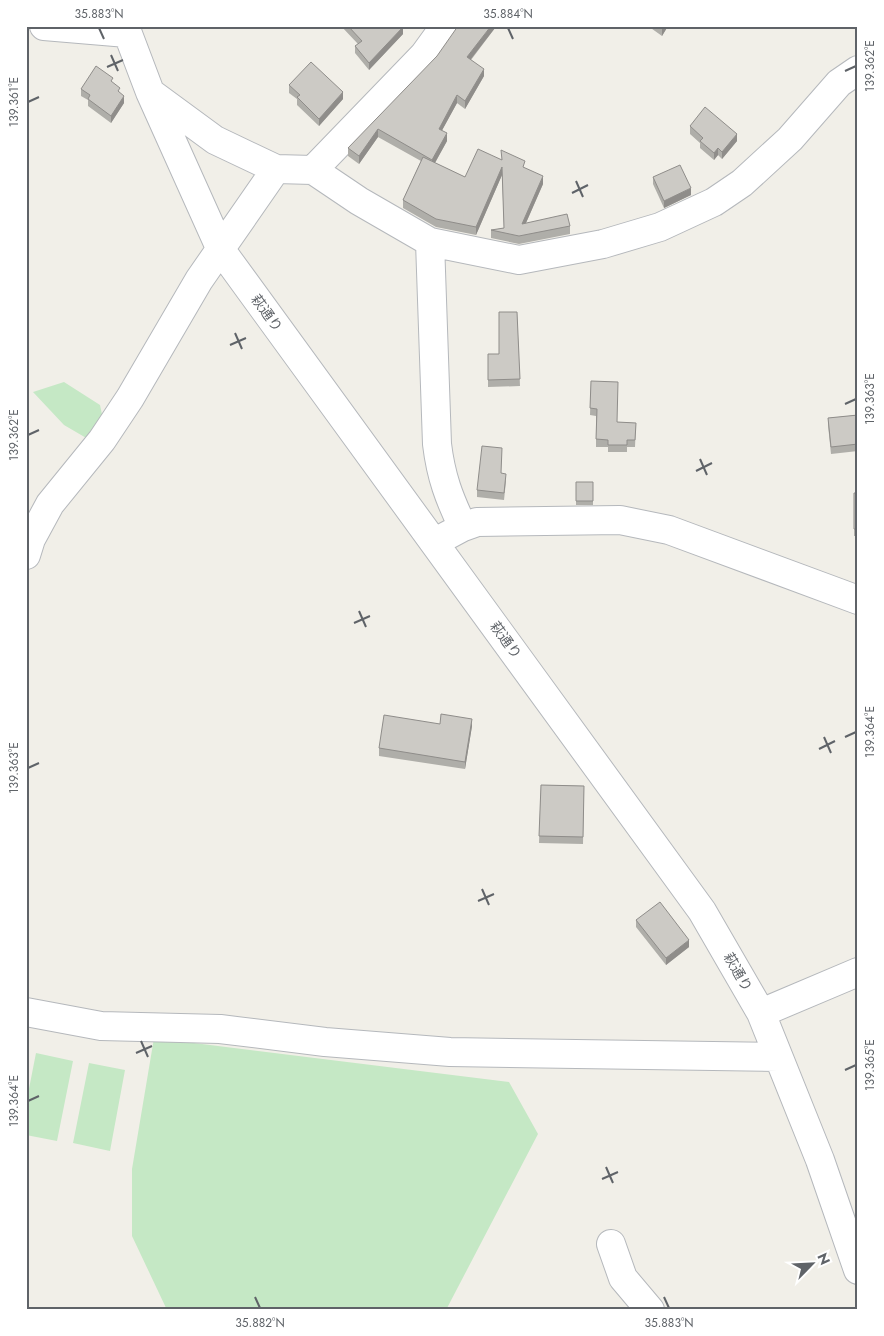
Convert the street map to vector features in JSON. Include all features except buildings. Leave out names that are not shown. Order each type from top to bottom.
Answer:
[{"type":"street","points":[[44,26],[126,30]]},
{"type":"street","points":[[313,170],[424,55],[445,26]]},
{"type":"street","name":"萩通り","points":[[126,30],[150,92],[222,250],[702,911],[761,1013],[820,1160],[858,1270]]},
{"type":"street","points":[[150,92],[215,140],[276,168],[313,170],[359,201],[430,242],[519,260],[603,244],[660,227],[714,202],[742,184],[790,139],[839,83],[858,70]]},
{"type":"street","points":[[26,555],[31,539],[50,504],[102,440],[144,375],[199,280],[222,250],[276,168]]},
{"type":"street","points":[[430,242],[439,462],[447,495],[463,527]]},
{"type":"street","points":[[435,542],[463,527],[477,522],[620,520],[669,530],[858,600]]},
{"type":"street","points":[[761,1013],[858,972]]},
{"type":"street","points":[[26,1012],[101,1026],[220,1029],[325,1042],[450,1052],[778,1057]]},
{"type":"street","points":[[611,1244],[623,1278],[650,1310]]},
{"type":"green space","points":[[64,382],[100,405],[103,419],[88,439],[64,425],[33,392]]},
{"type":"green space","points":[[154,1038],[509,1082],[538,1134],[446,1310],[167,1310],[132,1236],[132,1169]]},
{"type":"green space","points":[[36,1053],[73,1061],[57,1141],[26,1135],[26,1104]]},
{"type":"green space","points":[[89,1063],[125,1070],[110,1151],[73,1143]]}]
